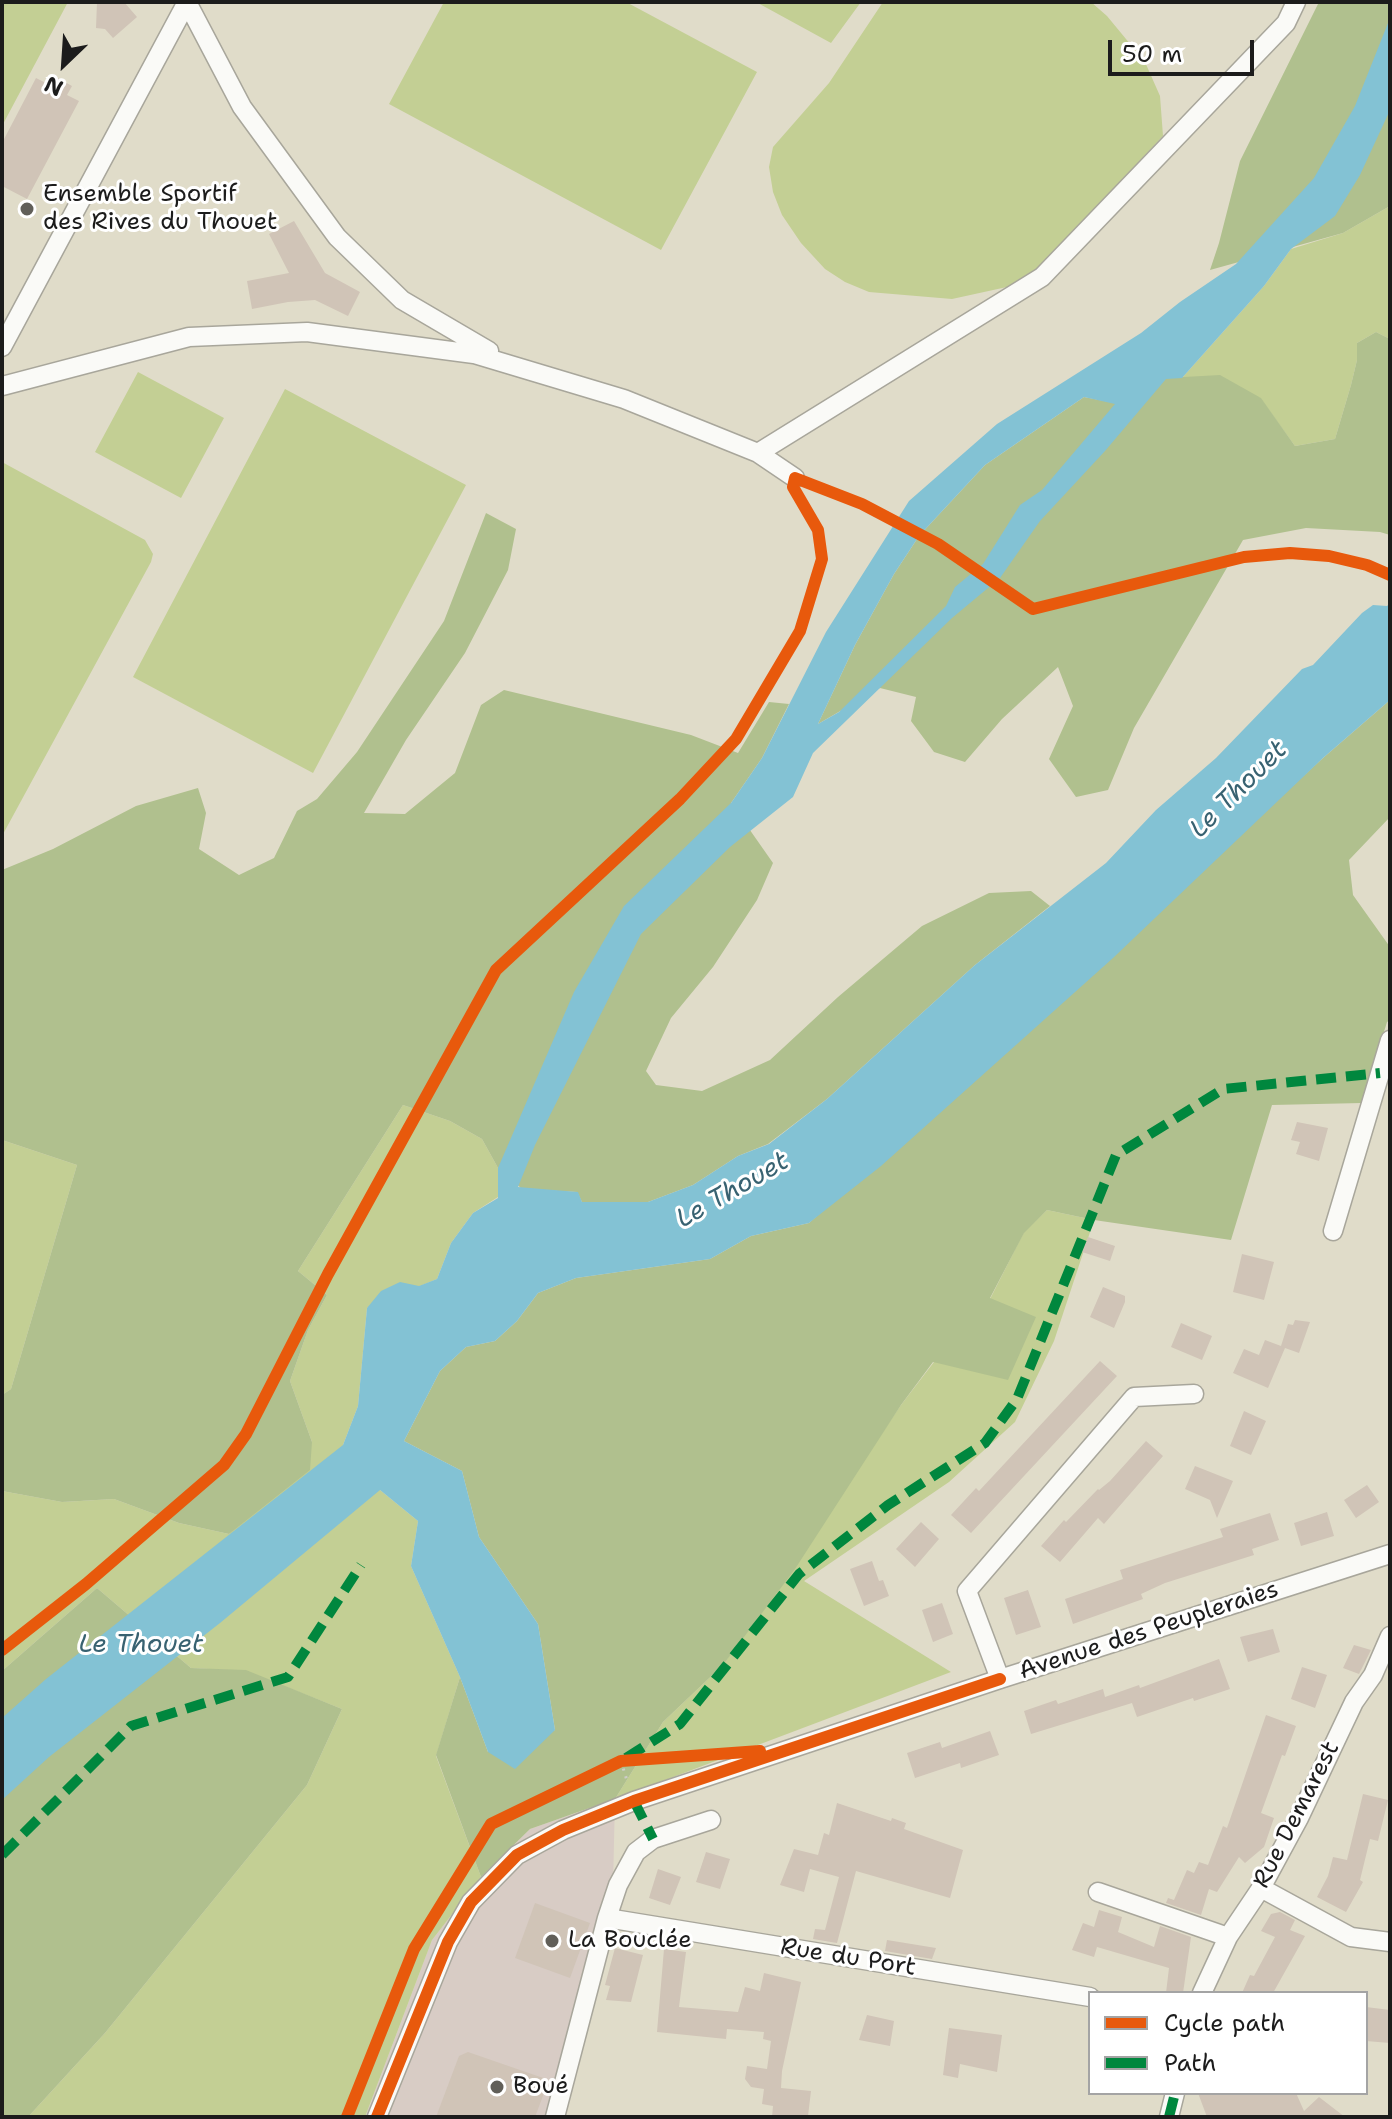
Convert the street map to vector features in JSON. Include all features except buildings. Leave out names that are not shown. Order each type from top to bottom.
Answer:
[{"type":"street","points":[[758,453],[1042,277],[1286,23],[1296,2]]},
{"type":"street","points":[[188,3],[242,107],[337,237],[402,300],[512,365]]},
{"type":"street","points":[[2,347],[188,3]]},
{"type":"street","points":[[2,386],[189,337],[307,332],[474,354],[512,365],[624,399],[758,453],[795,478]]},
{"type":"street","points":[[1333,1231],[1390,1040]]},
{"type":"street","points":[[1000,1679],[967,1591],[1134,1397],[1194,1394]]},
{"type":"street","name":"Avenue des Peupleraies","points":[[377,2117],[448,1942],[471,1902],[517,1855],[563,1830],[634,1801],[1390,1554]]},
{"type":"street","name":"Rue Demarest","points":[[1203,1991],[1228,1937],[1261,1888],[1299,1818],[1354,1702],[1373,1675],[1390,1636]]},
{"type":"street","points":[[555,2117],[618,1885],[636,1852],[653,1839],[711,1820]]},
{"type":"street","points":[[1261,1888],[1351,1937],[1390,1942]]},
{"type":"street","points":[[1098,1892],[1228,1937]]},
{"type":"street","name":"Rue du Port","points":[[607,1918],[1088,1997]]},
{"type":"street","points":[[1169,2117],[1174,2095]]},
{"type":"path","points":[[621,1761],[634,1801]]},
{"type":"shaded area","points":[[615,1799],[613,1886],[549,2117],[365,2117],[432,1940],[481,1877],[530,1829]]},
{"type":"green space","points":[[2,2],[68,2],[2,126]]},
{"type":"green space","points":[[444,2],[626,2],[757,72],[661,250],[389,104]]},
{"type":"green space","points":[[756,2],[861,2],[831,43]]},
{"type":"green space","points":[[883,2],[1091,2],[1107,16],[1145,62],[1160,96],[1163,136],[1047,260],[1016,285],[952,299],[869,292],[825,269],[801,243],[782,215],[773,192],[769,167],[773,147],[829,83]]},
{"type":"green space","points":[[1319,2],[1390,2],[1390,206],[1343,233],[1210,270],[1240,161]]},
{"type":"green space","points":[[1390,206],[1390,339],[1376,332],[1357,343],[1357,360],[1335,439],[1295,446],[1260,398],[1182,378],[1264,286],[1291,249],[1343,233]]},
{"type":"green space","points":[[1376,332],[1390,339],[1390,535],[1306,528],[1243,540],[1134,728],[1108,790],[1076,797],[1049,759],[1073,706],[1058,667],[1002,719],[965,762],[934,752],[911,721],[916,697],[880,688],[818,724],[855,645],[894,574],[919,536],[985,465],[1084,397],[1115,403],[1166,378],[1220,375],[1261,398],[1295,446],[1335,439],[1357,360],[1357,343]]},
{"type":"green space","points":[[138,372],[224,418],[181,498],[95,452]]},
{"type":"green space","points":[[285,389],[466,485],[313,773],[133,677]]},
{"type":"green space","points":[[2,462],[145,540],[153,554],[2,836]]},
{"type":"green space","points":[[486,513],[516,529],[508,570],[465,653],[406,740],[364,813],[405,814],[455,773],[481,705],[504,690],[691,735],[738,753],[769,702],[789,704],[762,758],[731,803],[773,863],[757,900],[713,967],[671,1018],[646,1071],[656,1085],[702,1091],[770,1060],[922,926],[989,893],[1031,891],[1050,906],[975,965],[827,1099],[768,1144],[738,1156],[693,1185],[648,1202],[582,1202],[577,1192],[522,1189],[498,1168],[482,1139],[450,1121],[403,1105],[298,1271],[327,1295],[308,1330],[290,1381],[312,1442],[310,1470],[229,1534],[179,1523],[114,1499],[62,1502],[2,1491],[2,1395],[11,1389],[77,1165],[2,1140],[2,870],[53,849],[136,806],[198,788],[206,813],[199,849],[239,875],[274,858],[297,811],[317,799],[357,752],[444,621]]},
{"type":"green space","points":[[1390,700],[1390,817],[1349,860],[1353,895],[1390,947],[1390,1020],[1362,1103],[1272,1105],[1231,1240],[1047,1210],[1024,1233],[990,1298],[1036,1317],[1008,1380],[933,1362],[901,1405],[795,1569],[723,1665],[663,1722],[615,1799],[530,1829],[481,1877],[436,1755],[460,1677],[488,1752],[555,1730],[538,1624],[479,1537],[462,1471],[404,1441],[440,1371],[466,1347],[495,1341],[517,1321],[538,1293],[576,1278],[710,1259],[751,1236],[809,1223]]},
{"type":"green space","points":[[403,1105],[450,1121],[482,1139],[498,1168],[498,1197],[473,1213],[451,1243],[437,1279],[367,1308],[358,1406],[343,1445],[380,1490],[418,1521],[411,1566],[460,1677],[436,1756],[481,1877],[432,1940],[365,2117],[28,2117],[105,2033],[307,1785],[342,1709],[246,1671],[191,1668],[97,1588],[2,1671],[2,1491],[62,1502],[114,1499],[179,1523],[229,1534],[312,1442],[290,1381],[308,1330],[327,1295],[298,1271]]},
{"type":"green space","points":[[2,1140],[77,1165],[11,1389],[2,1395]]},
{"type":"green space","points":[[1047,1210],[1094,1220],[1054,1341],[1015,1422],[949,1482],[804,1581],[951,1672],[615,1799],[663,1722],[723,1665],[901,1405],[990,1299],[1024,1232]]},
{"type":"green space","points":[[97,1588],[191,1668],[246,1670],[342,1709],[307,1785],[105,2033],[28,2117],[2,2117],[2,1671]]},
{"type":"water","name":"Le Thouet","points":[[1390,18],[1390,110],[1360,175],[1335,216],[1291,249],[1264,286],[1182,378],[1166,379],[1040,521],[1000,578],[952,618],[813,753],[793,797],[730,847],[641,934],[535,1145],[518,1187],[578,1192],[582,1202],[648,1202],[693,1185],[738,1156],[769,1144],[827,1099],[975,965],[1106,863],[1156,810],[1216,758],[1302,669],[1313,665],[1362,613],[1373,605],[1387,606],[1390,603],[1390,700],[1323,758],[1113,958],[881,1166],[809,1223],[751,1236],[710,1259],[576,1278],[538,1293],[517,1321],[495,1341],[466,1347],[440,1371],[404,1441],[462,1471],[479,1537],[538,1624],[555,1730],[515,1769],[488,1752],[460,1677],[411,1566],[418,1521],[380,1490],[220,1623],[49,1757],[2,1800],[2,1718],[46,1679],[343,1445],[358,1406],[367,1308],[381,1291],[400,1282],[419,1286],[437,1279],[451,1243],[473,1213],[498,1198],[498,1168],[574,992],[624,906],[731,803],[762,758],[826,632],[909,501],[997,424],[1141,333],[1236,264],[1314,178],[1355,106]],"holes":[[[1084,397],[1115,404],[1042,490],[1020,505],[983,564],[955,587],[946,606],[839,712],[818,724],[855,645],[919,536],[985,465]]]},
{"type":"marked path","points":[[626,1758],[680,1724],[799,1574],[888,1505],[985,1443],[1017,1399],[1116,1155],[1223,1089],[1380,1073]]},
{"type":"marked path","points":[[2,1855],[131,1726],[288,1677],[361,1565]]},
{"type":"marked path","points":[[634,1801],[653,1839]]},
{"type":"marked path","points":[[1169,2117],[1174,2095]]},
{"type":"cycle path","points":[[2,1650],[86,1584],[224,1465],[246,1434],[328,1274],[496,970],[680,799],[736,739],[800,631],[822,559],[818,530],[793,487],[795,478],[862,504],[938,544],[1033,609],[1244,557],[1290,553],[1329,556],[1367,565],[1390,575]]},
{"type":"cycle path","points":[[377,2117],[448,1942],[471,1902],[517,1855],[563,1830],[634,1801],[1000,1679]]},
{"type":"cycle path","points":[[347,2117],[414,1949],[491,1824],[621,1761],[760,1751]]},
{"type":"place","name":"Ensemble Sportif des Rives du Thouet","points":[[27,209]]},
{"type":"place","name":"La Bouclée","points":[[552,1941]]},
{"type":"place","name":"Boué","points":[[497,2087]]}]
